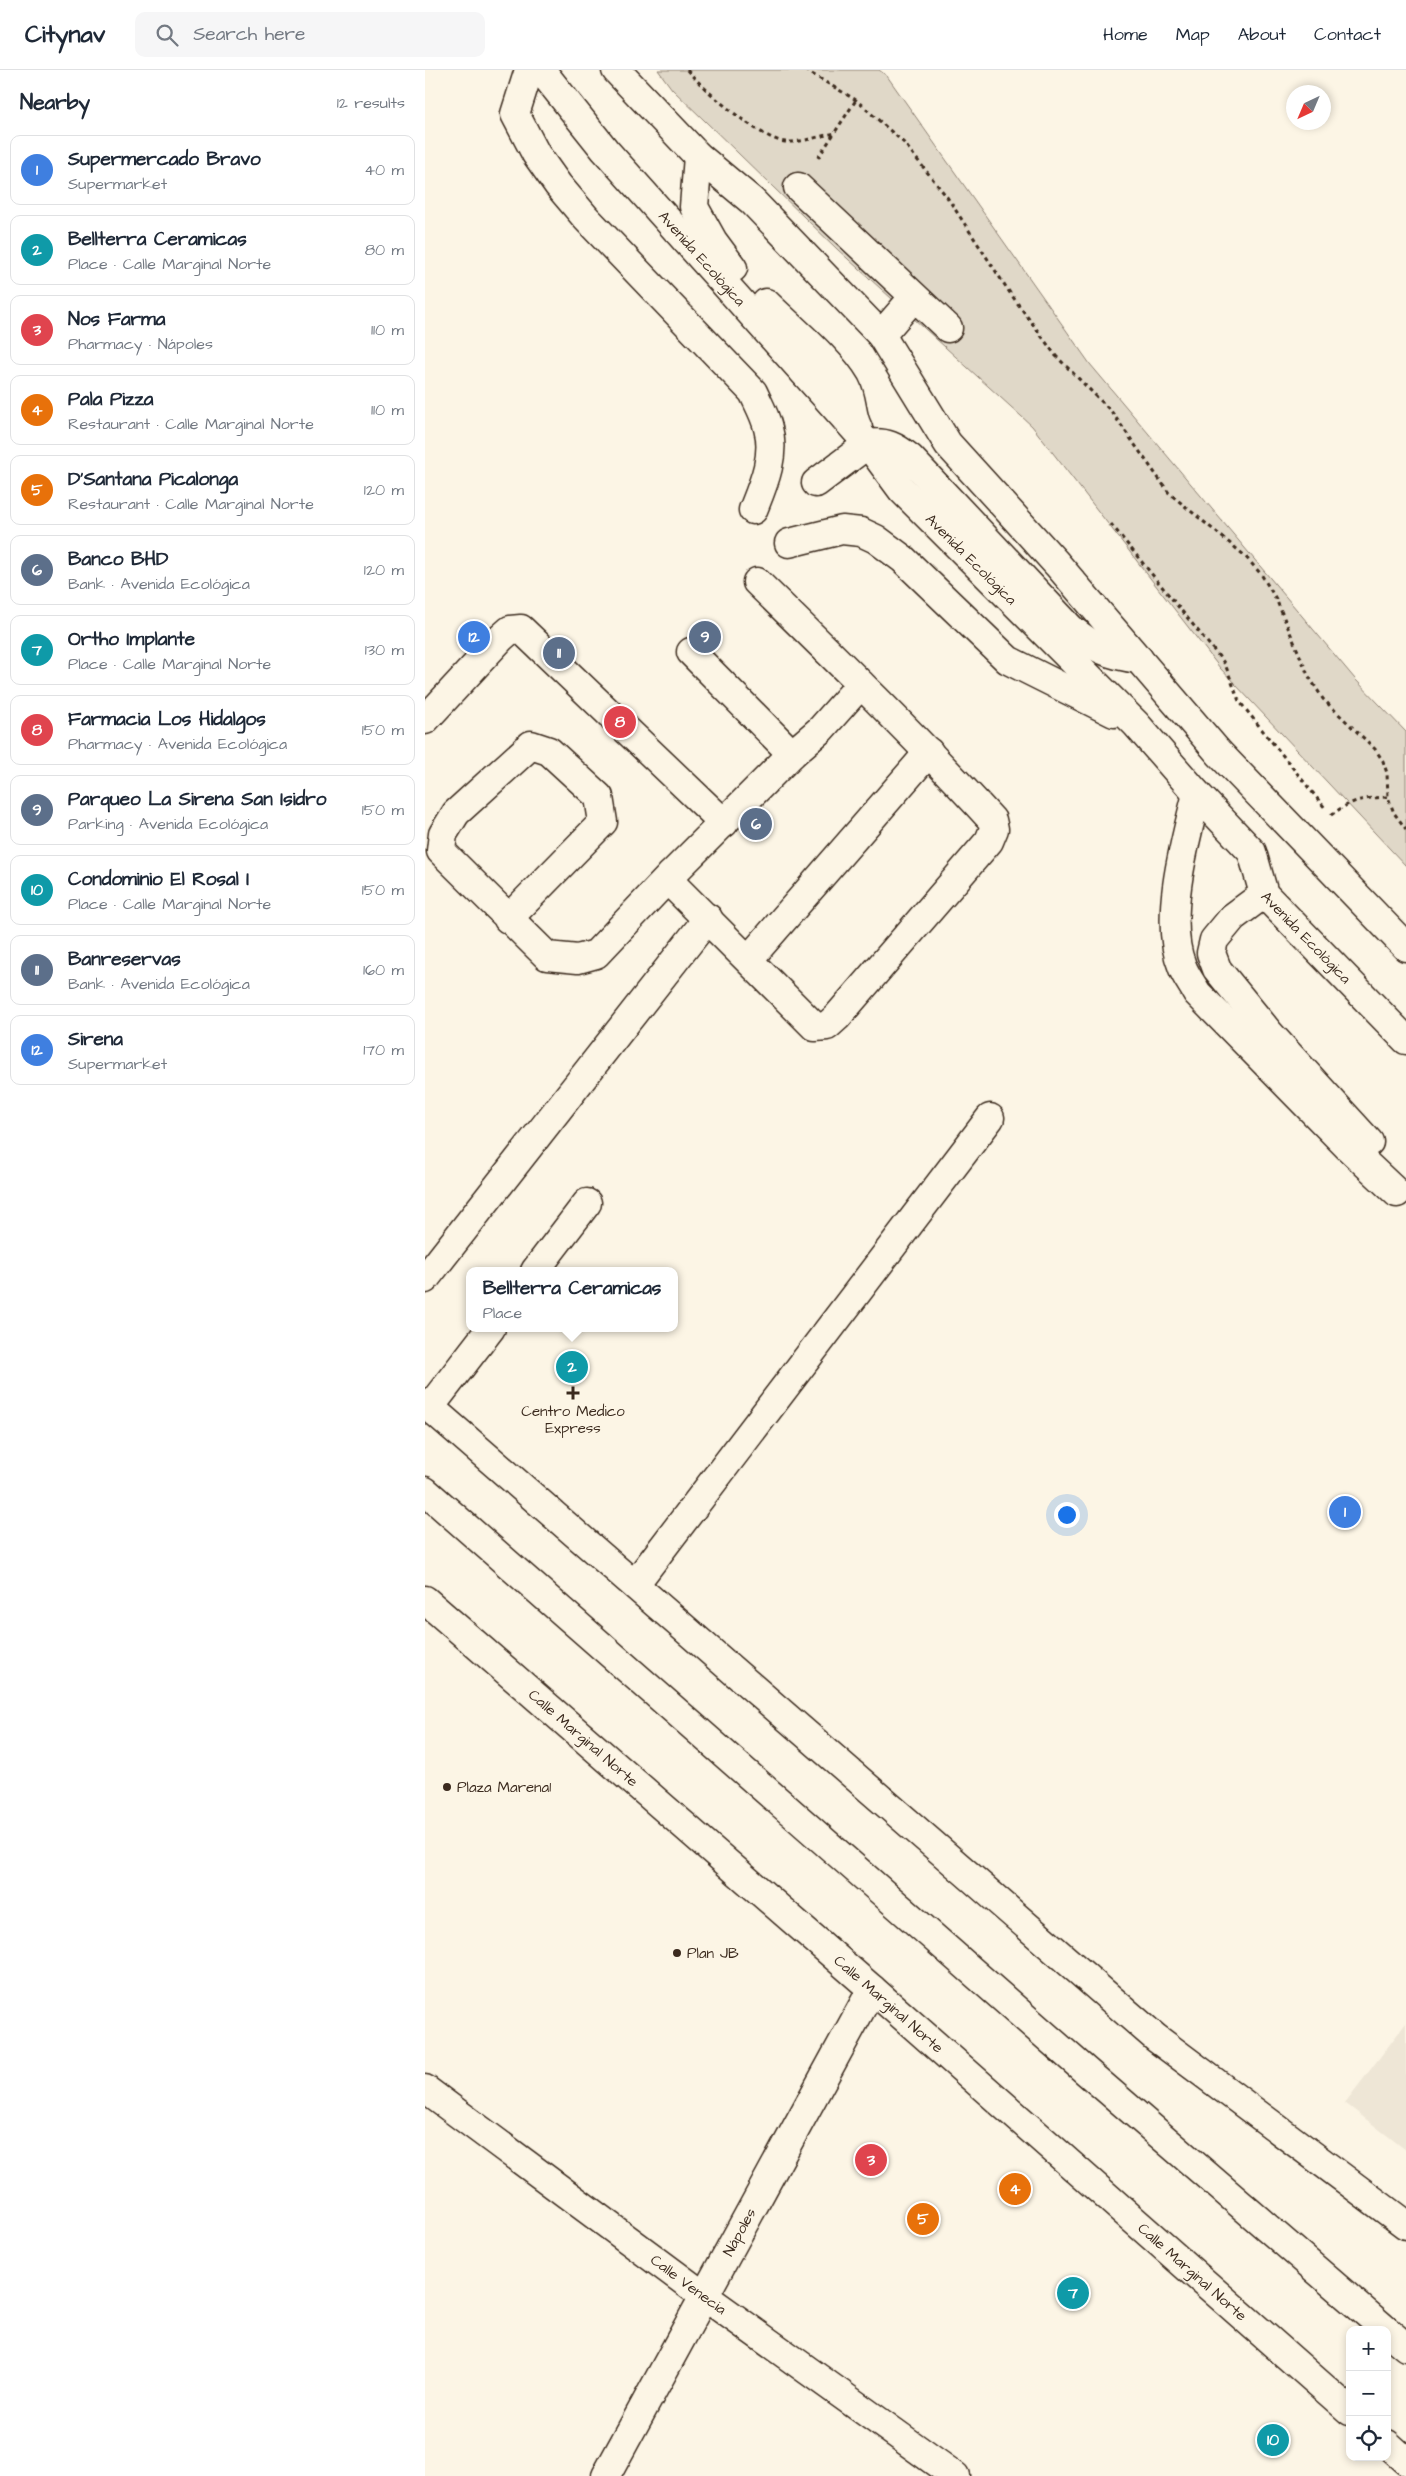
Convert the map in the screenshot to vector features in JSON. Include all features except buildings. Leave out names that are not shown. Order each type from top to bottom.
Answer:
[{"type":"main road","points":[[529,70],[515,114],[535,154],[586,218],[753,392],[768,428],[770,443],[770,459],[764,482],[753,510]]},
{"type":"main road","name":"Avenida Ecológica","points":[[541,70],[605,150],[868,444],[902,490],[1136,724],[1197,794],[1252,852],[1264,894],[1406,1040]]},
{"type":"main road","points":[[616,70],[698,156],[752,201],[881,335],[948,444],[1057,564],[1219,753],[1406,947]]},
{"type":"main road","points":[[698,156],[694,207],[713,241],[728,262],[762,299],[837,375],[849,395],[854,421],[868,444]]},
{"type":"main road","points":[[798,187],[948,328]]},
{"type":"main road","points":[[881,335],[915,297]]},
{"type":"main road","points":[[815,483],[868,444],[881,442],[890,444],[910,458],[1071,628],[1095,648],[1114,656],[1139,658]]},
{"type":"main road","points":[[789,543],[842,530],[861,532],[876,539],[903,559],[1008,660],[1136,724]]},
{"type":"main road","points":[[671,875],[675,886],[815,1027],[827,1026],[989,841],[994,829],[993,820],[929,752],[757,582]]},
{"type":"main road","points":[[425,720],[501,638],[510,630],[521,629],[724,823]]},
{"type":"main road","points":[[691,652],[792,754]]},
{"type":"main road","points":[[508,919],[603,822],[599,796],[549,751],[531,745],[456,813],[443,834],[441,851],[508,919],[547,956],[578,959],[596,954],[671,875],[792,754],[821,728],[861,684]]},
{"type":"main road","points":[[749,959],[929,752]]},
{"type":"main road","points":[[1197,794],[1181,857],[1176,913],[1176,942],[1181,966],[1203,1000],[1347,1146],[1397,1193],[1391,1173],[1374,1146],[1270,1034],[1217,969],[1211,953],[1214,940],[1233,917],[1264,894]]},
{"type":"main road","points":[[425,1279],[707,918]]},
{"type":"main road","points":[[635,1584],[990,1118]]},
{"type":"main road","points":[[538,1267],[587,1203]]},
{"type":"main road","points":[[488,1332],[428,1405],[1156,2038],[1406,2226]]},
{"type":"main road","points":[[425,1491],[1080,2066],[1382,2326]]},
{"type":"main road","name":"Calle Marginal Norte","points":[[425,1600],[873,1989],[1346,2407]]},
{"type":"main road","name":"Nápoles","points":[[606,2476],[873,1989]]},
{"type":"main road","name":"Calle Venecia","points":[[425,2088],[705,2296],[955,2476]]},
{"type":"main road","points":[[1391,2334],[1406,2347]]},
{"type":"main road","points":[[1391,2448],[1406,2461]]},
{"type":"path","points":[[687,70],[756,131],[772,139],[787,142],[835,133]]},
{"type":"path","points":[[805,70],[856,100],[904,143],[947,198],[1010,293],[1056,356],[1111,411],[1169,493],[1244,555],[1261,574],[1276,599],[1308,675],[1323,700],[1375,749],[1383,761],[1387,773],[1388,797],[1394,813],[1406,829]]},
{"type":"path","points":[[798,187],[856,100]]},
{"type":"path","points":[[1111,524],[1225,664],[1239,701],[1331,816],[1332,822]]},
{"type":"path","points":[[1331,816],[1346,805],[1362,798],[1388,797]]},
{"type":"shaded area","points":[[658,70],[879,70],[887,76],[1090,364],[1355,679],[1406,732],[1406,866],[1220,668],[1032,426],[837,249],[672,89]]},
{"type":"shaded area","points":[[1406,2023],[1406,2150],[1345,2103]]},
{"type":"place","name":"Sirena","points":[[474,637]]},
{"type":"place","name":"Parqueo La Sirena San Isidro","points":[[705,637]]},
{"type":"place","name":"Banreservas","points":[[559,653]]},
{"type":"place","name":"Farmacia Los Hidalgos","points":[[620,722]]},
{"type":"place","name":"Banco BHD","points":[[756,824]]},
{"type":"place","name":"Bellterra Ceramicas","points":[[572,1367]]},
{"type":"place","name":"Centro Medico Express","points":[[573,1393]]},
{"type":"place","name":"Supermercado Bravo","points":[[1345,1512]]},
{"type":"place","name":"Plaza Marena1","points":[[447,1787]]},
{"type":"place","name":"Plan JB","points":[[677,1953]]},
{"type":"place","name":"Nos Farma","points":[[871,2160]]},
{"type":"place","name":"Pala Pizza","points":[[1015,2189]]},
{"type":"place","name":"D'Santana Picalonga","points":[[923,2219]]},
{"type":"place","name":"Ortho Implante","points":[[1073,2293]]},
{"type":"place","name":"Condominio El Rosal I","points":[[1273,2440]]}]
